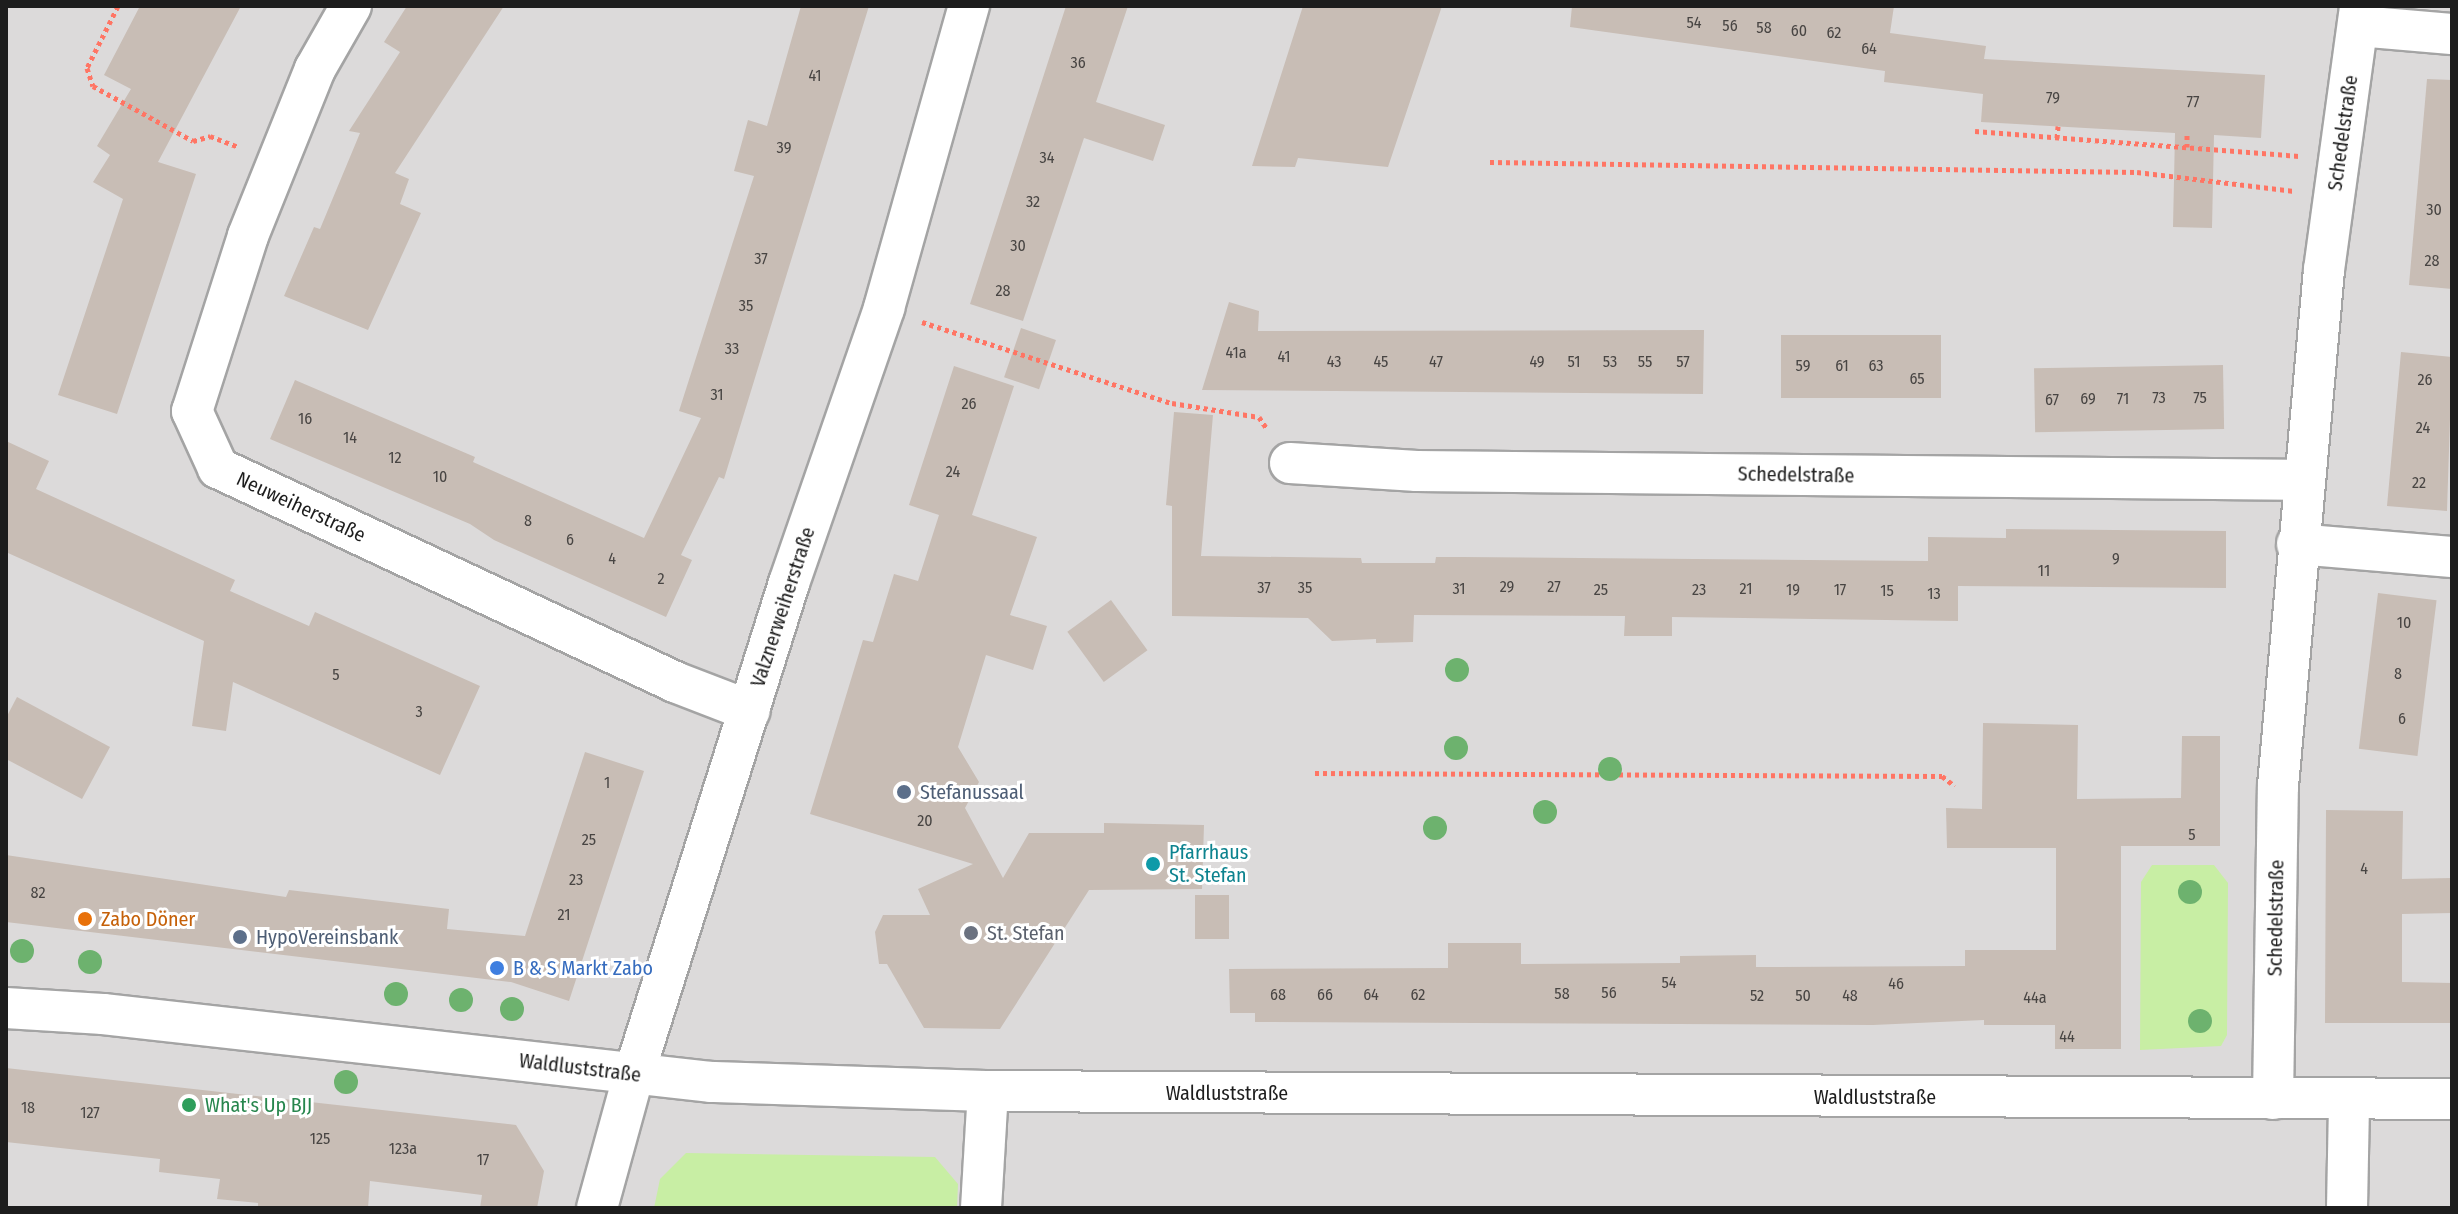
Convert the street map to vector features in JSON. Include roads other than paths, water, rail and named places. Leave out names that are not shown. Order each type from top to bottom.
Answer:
[{"type":"street","name":"Neuweiherstraße","points":[[351,6],[315,69],[277,163],[192,411],[218,468],[675,682],[750,711]]},
{"type":"street","name":"Valznerweiherstraße","points":[[597,1208],[634,1074],[884,308],[969,6]]},
{"type":"street","name":"Schedelstraße","points":[[2273,1099],[2278,786],[2297,544],[2337,178],[2359,16],[2452,34]]},
{"type":"street","name":"Schedelstraße","points":[[1290,463],[1417,471],[2303,480]]},
{"type":"street","points":[[2297,544],[2452,557]]},
{"type":"street","name":"Waldluststraße","points":[[6,1008],[103,1014],[712,1082],[988,1091],[2452,1099]]},
{"type":"street","points":[[981,1208],[988,1091]]},
{"type":"street","points":[[2347,1208],[2349,1099]]},
{"type":"place","name":"Stefanussaal","points":[[904,792]]},
{"type":"place","name":"Pfarrhaus St. Stefan","points":[[1153,864]]},
{"type":"place","name":"Zabo Döner","points":[[85,919]]},
{"type":"place","name":"St. Stefan","points":[[971,933]]},
{"type":"place","name":"HypoVereinsbank","points":[[240,937]]},
{"type":"place","name":"B & S Markt Zabo","points":[[497,968]]},
{"type":"place","name":"What's Up BJJ","points":[[189,1105]]}]
